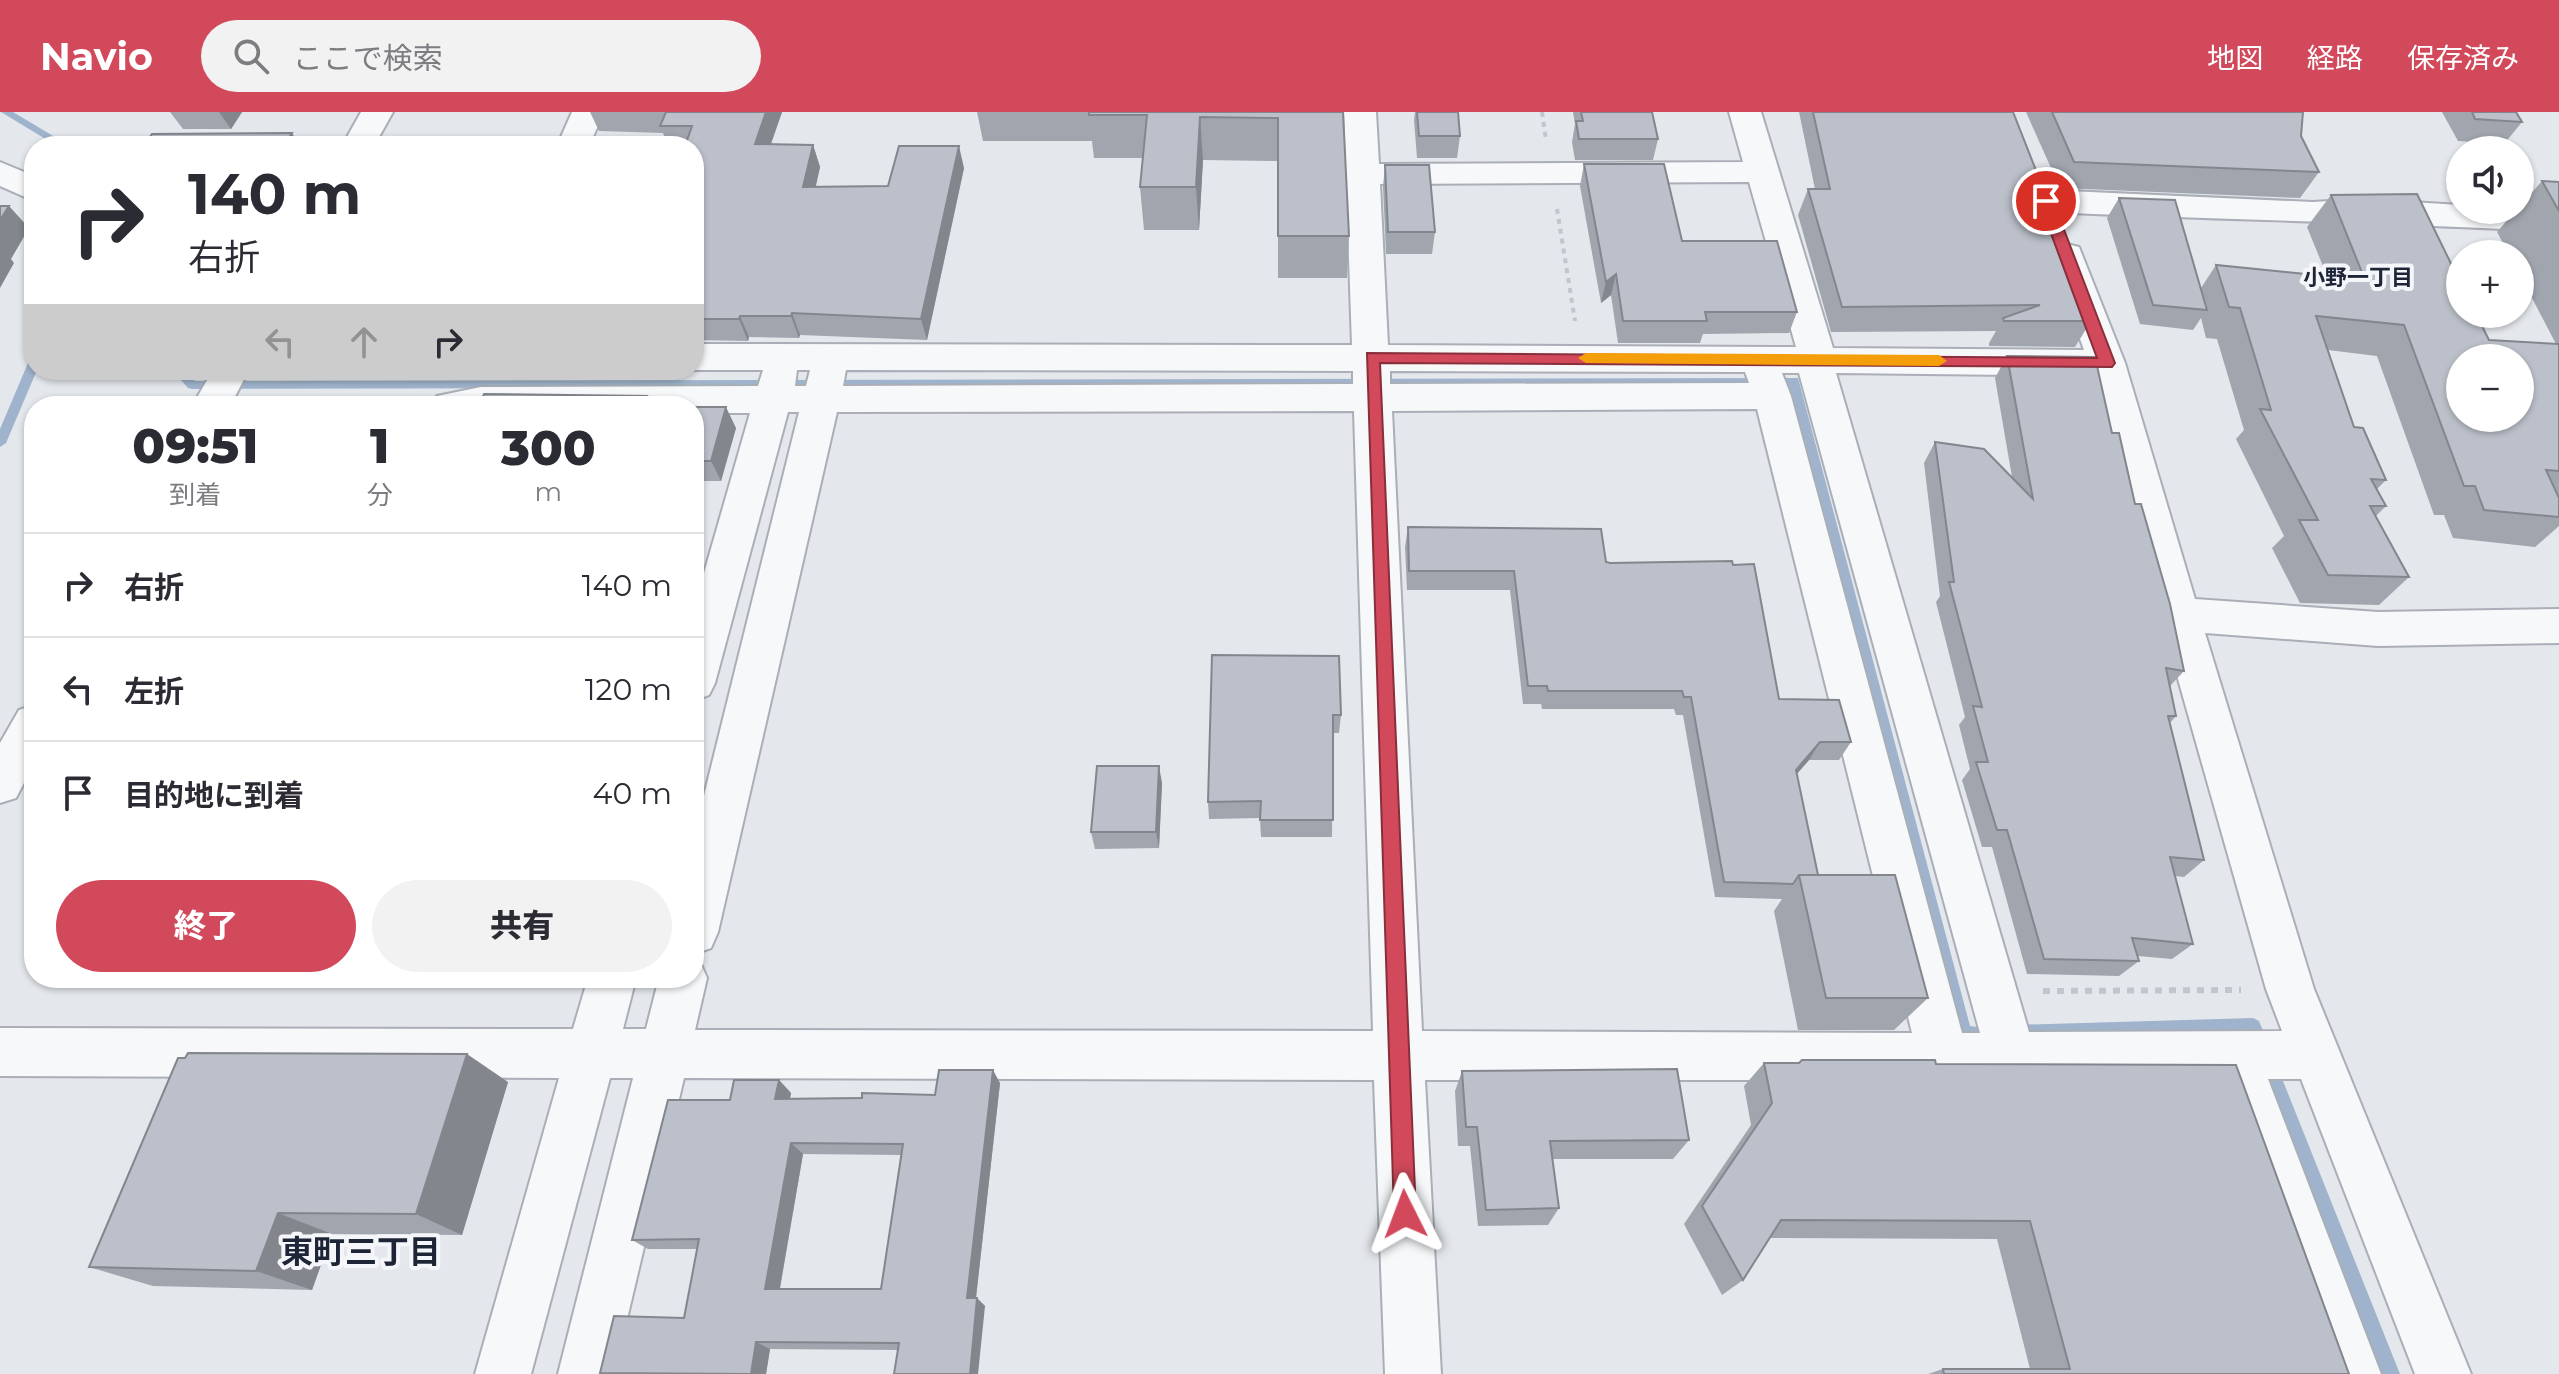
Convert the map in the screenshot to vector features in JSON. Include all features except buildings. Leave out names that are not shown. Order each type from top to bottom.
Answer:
[{"type":"street","points":[[364,136],[377,112]]},
{"type":"street","points":[[577,136],[588,112]]},
{"type":"street","points":[[1360,112],[1373,377],[1397,1055],[1413,1374]]},
{"type":"street","points":[[1745,112],[1818,359],[1816,369],[2011,1056]]},
{"type":"street","points":[[0,172],[24,185]]},
{"type":"street","points":[[1363,174],[1762,172]]},
{"type":"street","points":[[2443,1374],[2290,989],[2107,363],[2039,186],[2285,212],[2363,210],[2559,221]]},
{"type":"street","points":[[704,357],[784,358],[826,378]]},
{"type":"street","points":[[704,647],[784,358]]},
{"type":"street","points":[[1373,377],[1581,358],[1765,378]]},
{"type":"street","points":[[704,399],[773,399],[826,378],[1765,378],[1818,359],[2107,363]]},
{"type":"street","points":[[704,890],[826,378]]},
{"type":"street","points":[[1765,378],[1943,1057]]},
{"type":"street","points":[[2179,615],[2378,629],[2559,626]]},
{"type":"street","points":[[0,784],[24,741]]},
{"type":"street","points":[[503,1374],[609,988]]},
{"type":"street","points":[[586,1374],[681,988]]},
{"type":"street","points":[[0,1052],[1943,1057],[2315,1055]]},
{"type":"street","points":[[2233,1054],[2353,1374]]},
{"type":"path","points":[[1542,112],[1547,143]]},
{"type":"path","points":[[1556,204],[1581,358]]},
{"type":"path","points":[[1992,991],[2290,989]]},
{"type":"waterway","points":[[6,112],[48,136]]},
{"type":"waterway","points":[[0,443],[27,380]]},
{"type":"waterway","points":[[187,380],[192,385],[1794,381],[1964,1034],[1979,1033]]},
{"type":"waterway","points":[[2012,1033],[2253,1026],[2391,1374]]},
{"type":"slow traffic","points":[[1586,358],[1939,361]]},
{"type":"district","name":"小野一丁目","points":[[2358,277]]},
{"type":"district","name":"東町三丁目","points":[[361,1251]]},
{"type":"route","points":[[1405,1214],[1372,357],[2107,363],[2046,201]]}]
